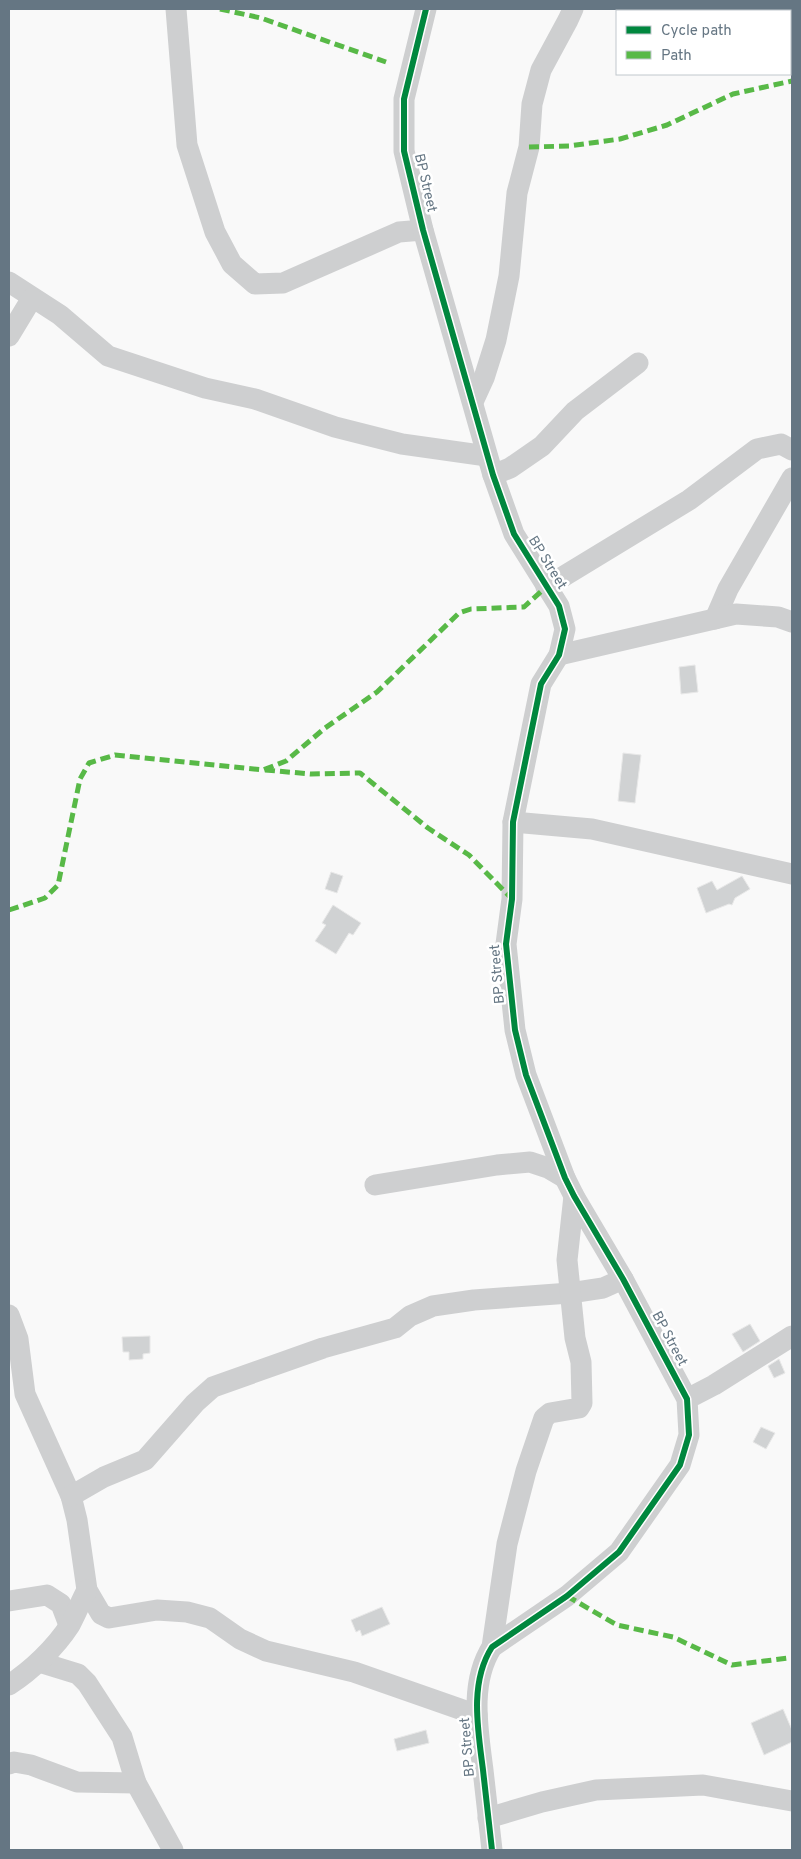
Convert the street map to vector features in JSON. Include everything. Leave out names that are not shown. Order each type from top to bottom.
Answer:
[{"type":"street","points":[[176,9],[187,145],[215,232],[232,264],[255,284],[283,283],[399,232],[423,230]]},
{"type":"street","name":"BP Street","points":[[426,9],[404,99],[404,151],[423,230],[490,466],[514,534],[559,606],[565,629],[559,655],[541,684],[513,822],[512,899],[506,944],[515,1030],[526,1075],[570,1187],[623,1279],[686,1399],[689,1435],[680,1465],[619,1552],[567,1596],[492,1647],[485,1658],[480,1677],[477,1715],[492,1850]]},
{"type":"street","points":[[473,402],[484,378],[496,340],[507,285],[517,193],[529,147],[532,104],[536,87],[541,70],[572,9]]},
{"type":"street","points":[[9,282],[60,315],[108,356],[205,388],[255,400],[335,427],[490,466],[510,468],[542,446],[575,411],[638,363]]},
{"type":"street","points":[[9,336],[32,298]]},
{"type":"street","points":[[546,587],[689,500],[757,449],[781,444],[792,450]]},
{"type":"street","points":[[715,619],[728,589],[792,478]]},
{"type":"street","points":[[559,655],[736,614],[778,617],[792,622]]},
{"type":"street","points":[[513,822],[592,830],[790,878]]},
{"type":"street","points":[[375,1185],[497,1165],[530,1162],[548,1168],[570,1187],[567,1260],[575,1338],[581,1362],[582,1403],[579,1408],[550,1413],[544,1418],[526,1471],[507,1544],[492,1647]]},
{"type":"street","points":[[71,1496],[104,1477],[145,1460],[195,1403],[213,1387],[322,1348],[384,1333],[395,1328],[410,1316],[433,1306],[474,1300],[570,1293],[603,1288],[623,1279]]},
{"type":"street","points":[[9,1315],[18,1339],[26,1394],[71,1496],[77,1520],[87,1590],[101,1614],[109,1618],[157,1610],[187,1612],[210,1618],[240,1639],[266,1650],[354,1672],[477,1715]]},
{"type":"street","points":[[686,1399],[714,1385],[792,1336]]},
{"type":"street","points":[[9,1684],[39,1662],[70,1625],[87,1590]]},
{"type":"street","points":[[9,1601],[47,1596],[61,1604],[70,1625]]},
{"type":"street","points":[[39,1662],[78,1674],[87,1683],[122,1737],[136,1783],[173,1850]]},
{"type":"street","points":[[9,1764],[14,1762],[31,1765],[77,1782],[136,1783]]},
{"type":"street","points":[[488,1818],[542,1802],[596,1790],[703,1785],[792,1801]]},
{"type":"building","points":[[695,665],[698,692],[681,694],[679,667]]},
{"type":"building","points":[[623,753],[641,755],[635,803],[618,801]]},
{"type":"building","points":[[331,872],[343,876],[337,893],[325,889]]},
{"type":"building","points":[[742,876],[750,889],[735,898],[732,905],[729,904],[706,913],[697,888],[712,881],[717,890]]},
{"type":"building","points":[[333,905],[361,923],[353,935],[349,933],[336,954],[315,941],[326,925],[322,923]]},
{"type":"building","points":[[750,1324],[760,1341],[743,1352],[732,1334]]},
{"type":"building","points":[[150,1336],[150,1353],[143,1354],[143,1359],[129,1360],[129,1352],[123,1352],[122,1337]]},
{"type":"building","points":[[779,1359],[785,1373],[774,1378],[768,1366]]},
{"type":"building","points":[[761,1427],[775,1433],[766,1449],[753,1442]]},
{"type":"building","points":[[382,1607],[390,1624],[362,1636],[360,1630],[356,1632],[351,1620]]},
{"type":"building","points":[[783,1709],[792,1730],[792,1742],[764,1755],[751,1723]]},
{"type":"building","points":[[426,1730],[429,1743],[397,1751],[394,1739]]},
{"type":"marked path","points":[[220,9],[261,18],[386,62]]},
{"type":"marked path","points":[[529,147],[569,146],[620,139],[667,125],[733,94],[792,81]]},
{"type":"marked path","points":[[9,910],[45,898],[58,885],[80,779],[89,763],[115,755],[263,770],[286,761],[325,728],[377,692],[459,613],[471,609],[524,607],[546,587]]},
{"type":"marked path","points":[[265,770],[311,774],[360,773],[428,828],[469,855],[512,899]]},
{"type":"marked path","points":[[567,1596],[617,1625],[673,1637],[732,1665],[789,1658]]},
{"type":"cycle path","points":[[426,9],[404,99],[404,151],[423,230],[493,475],[514,534],[559,606],[565,629],[559,655],[541,684],[513,822],[512,899],[506,944],[515,1030],[526,1075],[565,1178],[623,1279],[687,1399],[689,1435],[680,1465],[619,1552],[567,1596],[492,1647],[485,1661],[480,1676],[477,1707],[492,1850]]}]
